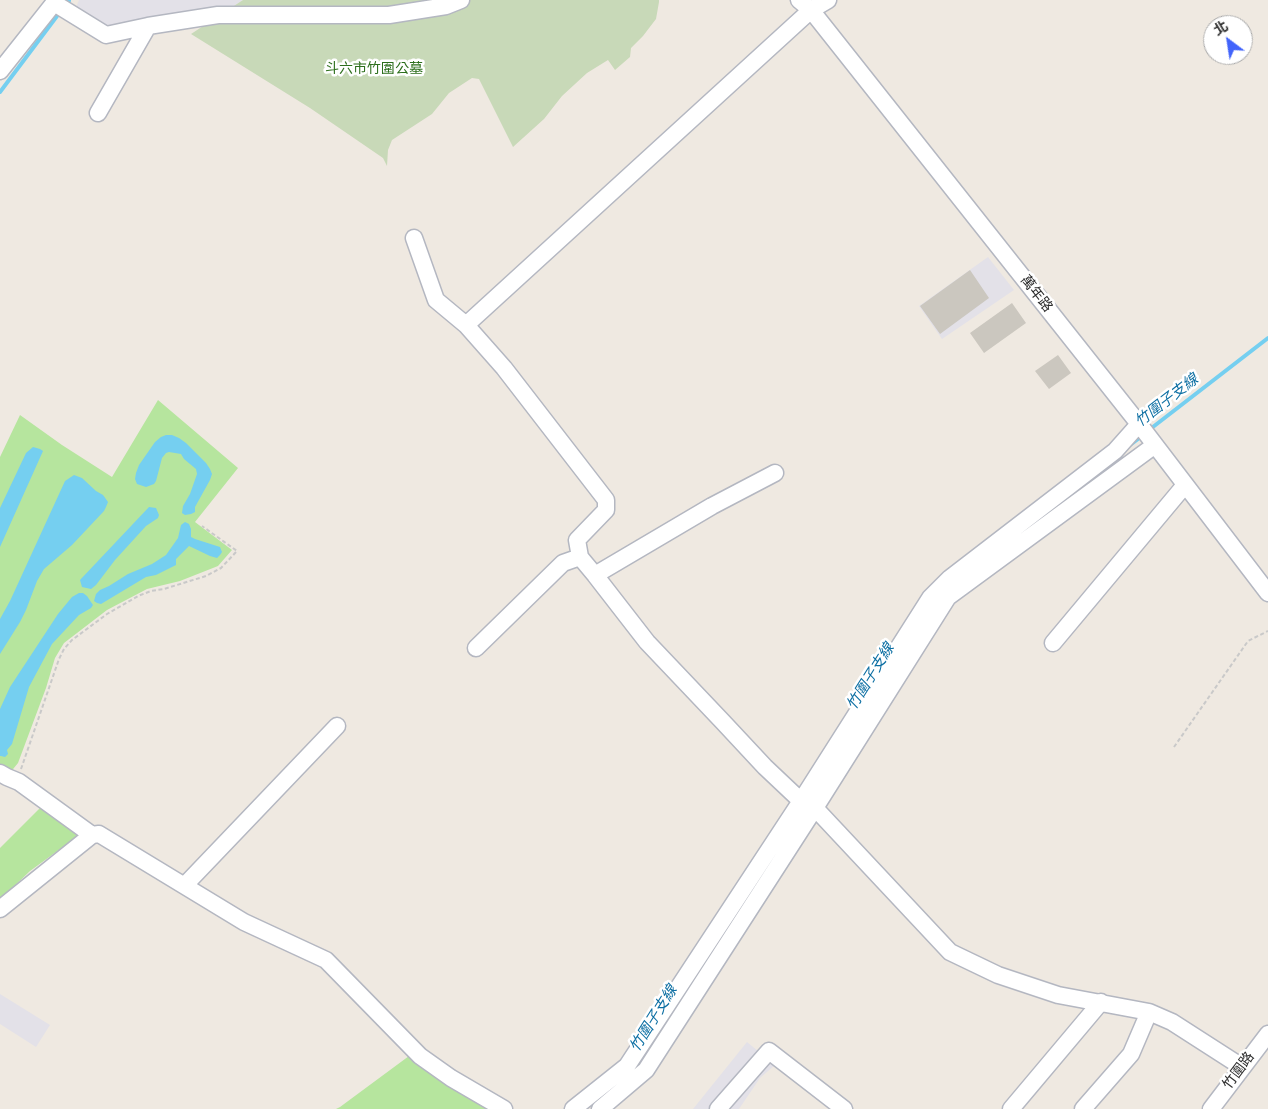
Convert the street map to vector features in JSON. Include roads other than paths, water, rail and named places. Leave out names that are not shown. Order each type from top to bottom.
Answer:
[{"type":"street","points":[[0,71],[54,1],[106,35],[218,15],[389,15],[446,6],[461,0]]},
{"type":"street","points":[[466,325],[805,5],[828,0]]},
{"type":"street","name":"萬年路","points":[[805,5],[1139,424],[1268,593]]},
{"type":"street","points":[[98,113],[148,26]]},
{"type":"street","points":[[414,238],[436,300],[466,325],[504,368],[606,500],[606,510],[577,540],[580,557],[647,642],[764,767],[808,805],[950,952],[998,975],[1058,995],[1149,1012],[1172,1022],[1242,1067]]},
{"type":"street","points":[[600,1109],[646,1070],[808,805],[930,598],[950,578],[1115,451],[1139,424]]},
{"type":"street","points":[[573,1109],[627,1066],[808,805],[948,597],[1155,445]]},
{"type":"street","points":[[595,575],[712,506],[775,473]]},
{"type":"street","points":[[1053,643],[1185,485]]},
{"type":"street","points":[[476,648],[562,564],[580,557]]},
{"type":"street","points":[[185,885],[338,726]]},
{"type":"street","points":[[0,773],[17,781],[92,835]]},
{"type":"street","points":[[0,909],[92,835],[99,834],[244,922],[326,960],[420,1056],[451,1078],[504,1109]]},
{"type":"street","points":[[1011,1109],[1101,1002]]},
{"type":"street","points":[[1083,1109],[1131,1054],[1149,1012]]},
{"type":"street","name":"竹圍路","points":[[1211,1109],[1268,1034]]},
{"type":"street","points":[[718,1109],[769,1051],[844,1109]]},
{"type":"water","points":[[166,435],[172,435],[186,443],[206,463],[212,474],[195,507],[195,512],[191,514],[185,515],[182,513],[183,506],[190,494],[197,474],[196,469],[181,454],[166,453],[162,458],[154,484],[146,487],[137,484],[135,479],[139,465],[155,442]]},
{"type":"water","points":[[33,447],[43,451],[0,547],[0,508],[26,453]]},
{"type":"water","points":[[74,475],[82,478],[103,495],[108,502],[106,507],[72,545],[44,569],[20,622],[0,654],[0,619],[65,481]]},
{"type":"water","points":[[149,507],[156,508],[159,515],[158,518],[146,526],[115,560],[96,585],[91,589],[82,587],[80,580]]},
{"type":"water","points":[[185,522],[189,524],[191,529],[191,537],[220,547],[222,552],[217,558],[189,546],[176,559],[176,565],[156,575],[146,577],[101,604],[94,601],[96,594],[100,590],[166,555],[178,538],[181,525]]},
{"type":"water","points":[[79,593],[87,596],[93,605],[79,615],[52,644],[29,687],[12,744],[7,750],[8,754],[5,757],[0,756],[0,709],[10,687],[58,614],[72,597]]},
{"type":"waterway","points":[[0,92],[57,16]]},
{"type":"waterway","name":"竹圍子支線","points":[[1149,430],[1268,338]]},
{"type":"waterway","name":"竹圍子支線","points":[[1130,445],[1142,436]]},
{"type":"waterway","name":"竹圍子支線","points":[[633,1069],[638,1066],[649,1047]]},
{"type":"park label","name":"斗六市竹圍公墓","points":[[374,69]]}]
